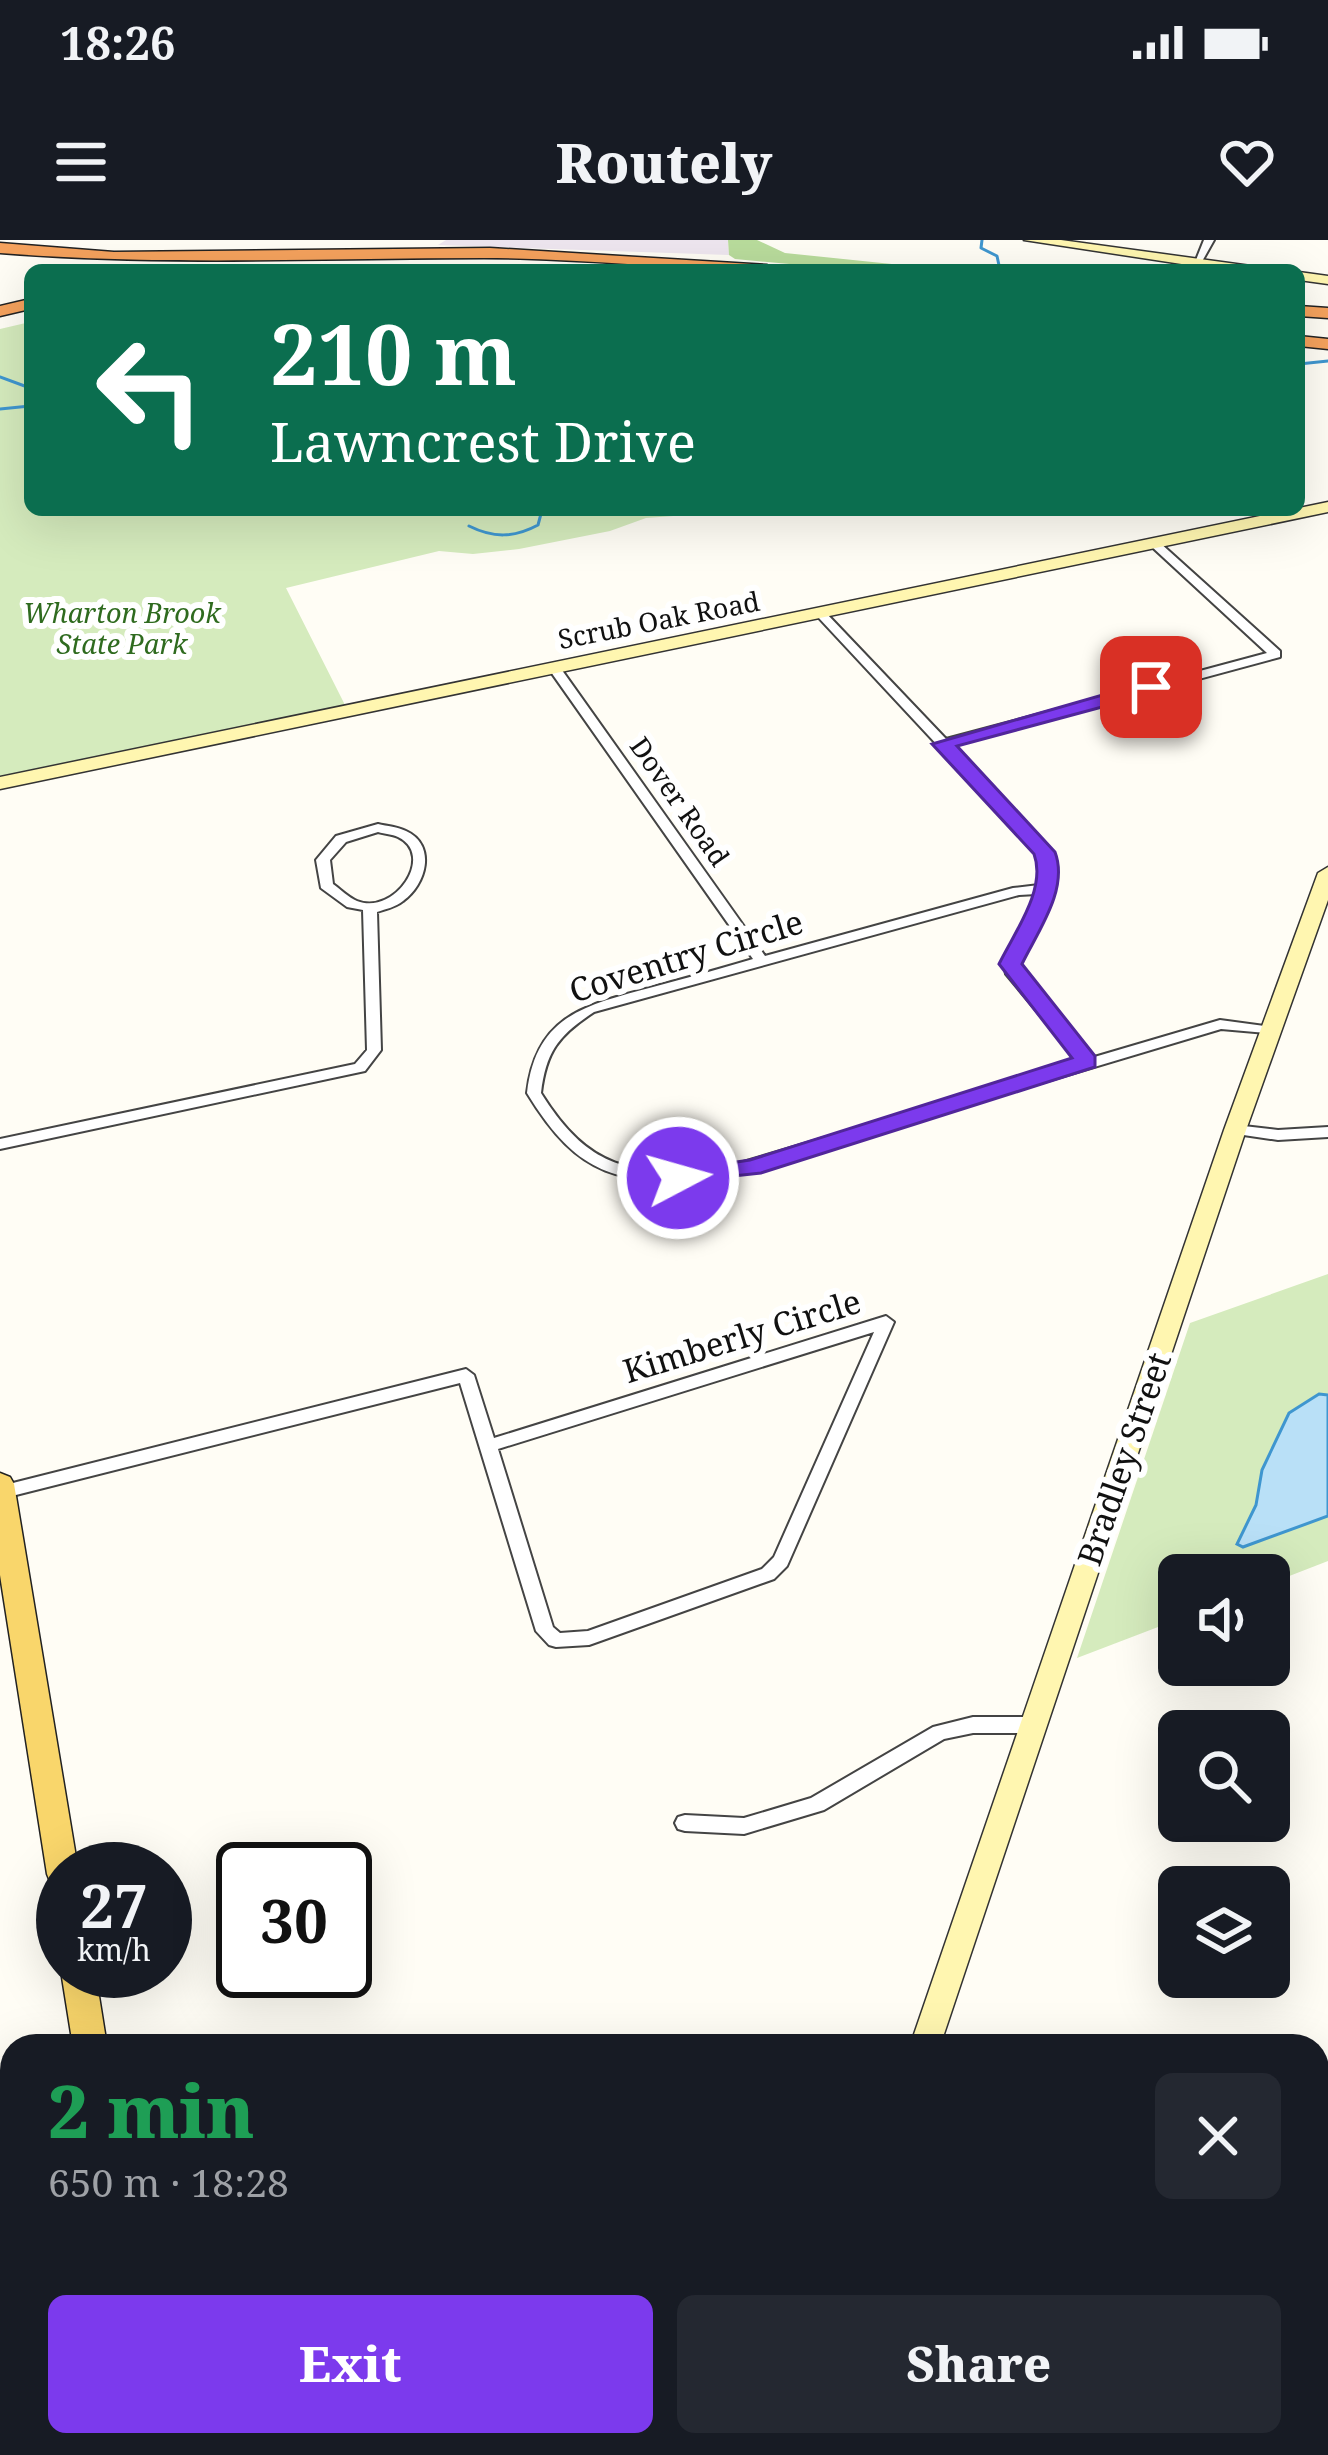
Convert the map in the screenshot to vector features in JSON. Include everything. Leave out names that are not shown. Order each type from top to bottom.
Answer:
[{"type":"highway","points":[[0,248],[114,257],[490,253],[669,264]]},
{"type":"main road","points":[[0,1484],[58,1842]]},
{"type":"main road","points":[[82,1998],[88,2034]]},
{"type":"street","points":[[1030,240],[1205,264]]},
{"type":"street","points":[[1197,263],[1209,240]]},
{"type":"street","name":"Scrub Oak Road","points":[[0,783],[1286,516]]},
{"type":"street","points":[[943,744],[1276,654],[1155,544]]},
{"type":"street","points":[[822,615],[1044,852],[1050,868],[1046,890],[1011,964],[1087,1062]]},
{"type":"street","name":"Dover Road","points":[[555,669],[763,963]]},
{"type":"street","points":[[388,828],[412,841],[420,856],[420,875],[411,890],[393,903],[370,908],[354,906],[333,893],[323,879],[323,860],[331,846],[351,833],[388,828]]},
{"type":"street","name":"Bradley Street","points":[[930,2034],[1235,1130],[1328,873]]},
{"type":"street","name":"Coventry Circle","points":[[1046,890],[1018,891],[606,1004],[561,1026],[543,1047],[534,1094],[568,1143],[596,1165],[678,1178],[717,1175],[1220,1024],[1272,1031]]},
{"type":"street","points":[[0,1144],[360,1068],[374,1050],[370,908]]},
{"type":"street","points":[[1235,1130],[1279,1135],[1328,1132]]},
{"type":"street","name":"Kimberly Circle","points":[[1,1493],[466,1375],[545,1630],[556,1640],[589,1638],[748,1584],[781,1561],[886,1322],[488,1446]]},
{"type":"street","points":[[685,1823],[744,1826],[817,1804],[940,1732],[973,1725],[1034,1725]]},
{"type":"shaded area","points":[[446,240],[728,240],[729,255],[438,245]]},
{"type":"green space","points":[[728,240],[757,240],[785,253],[892,264],[790,264],[729,255]]},
{"type":"green space","name":"Wharton Brook State Park","points":[[24,323],[24,516],[674,516],[646,518],[610,531],[519,549],[473,554],[439,551],[286,588],[345,705],[0,776],[0,329]]},
{"type":"green space","points":[[1328,1274],[1328,1561],[1290,1576],[1290,1554],[1158,1554],[1158,1627],[1077,1658],[1190,1323]]},
{"type":"water","points":[[1319,1394],[1328,1395],[1328,1516],[1243,1547],[1237,1544],[1256,1505],[1262,1470],[1289,1413]]},
{"type":"waterway","points":[[982,240],[981,248],[997,256],[999,264]]},
{"type":"waterway","points":[[1305,363],[1328,361]]},
{"type":"waterway","points":[[0,377],[24,386]]},
{"type":"waterway","points":[[0,409],[24,407]]},
{"type":"waterway","points":[[469,526],[512,534],[538,525],[540,516]]},
{"type":"route","points":[[678,1178],[752,1168],[1087,1062],[1013,974],[1011,964],[1046,890],[1050,868],[1044,852],[943,744],[1151,687]]}]
